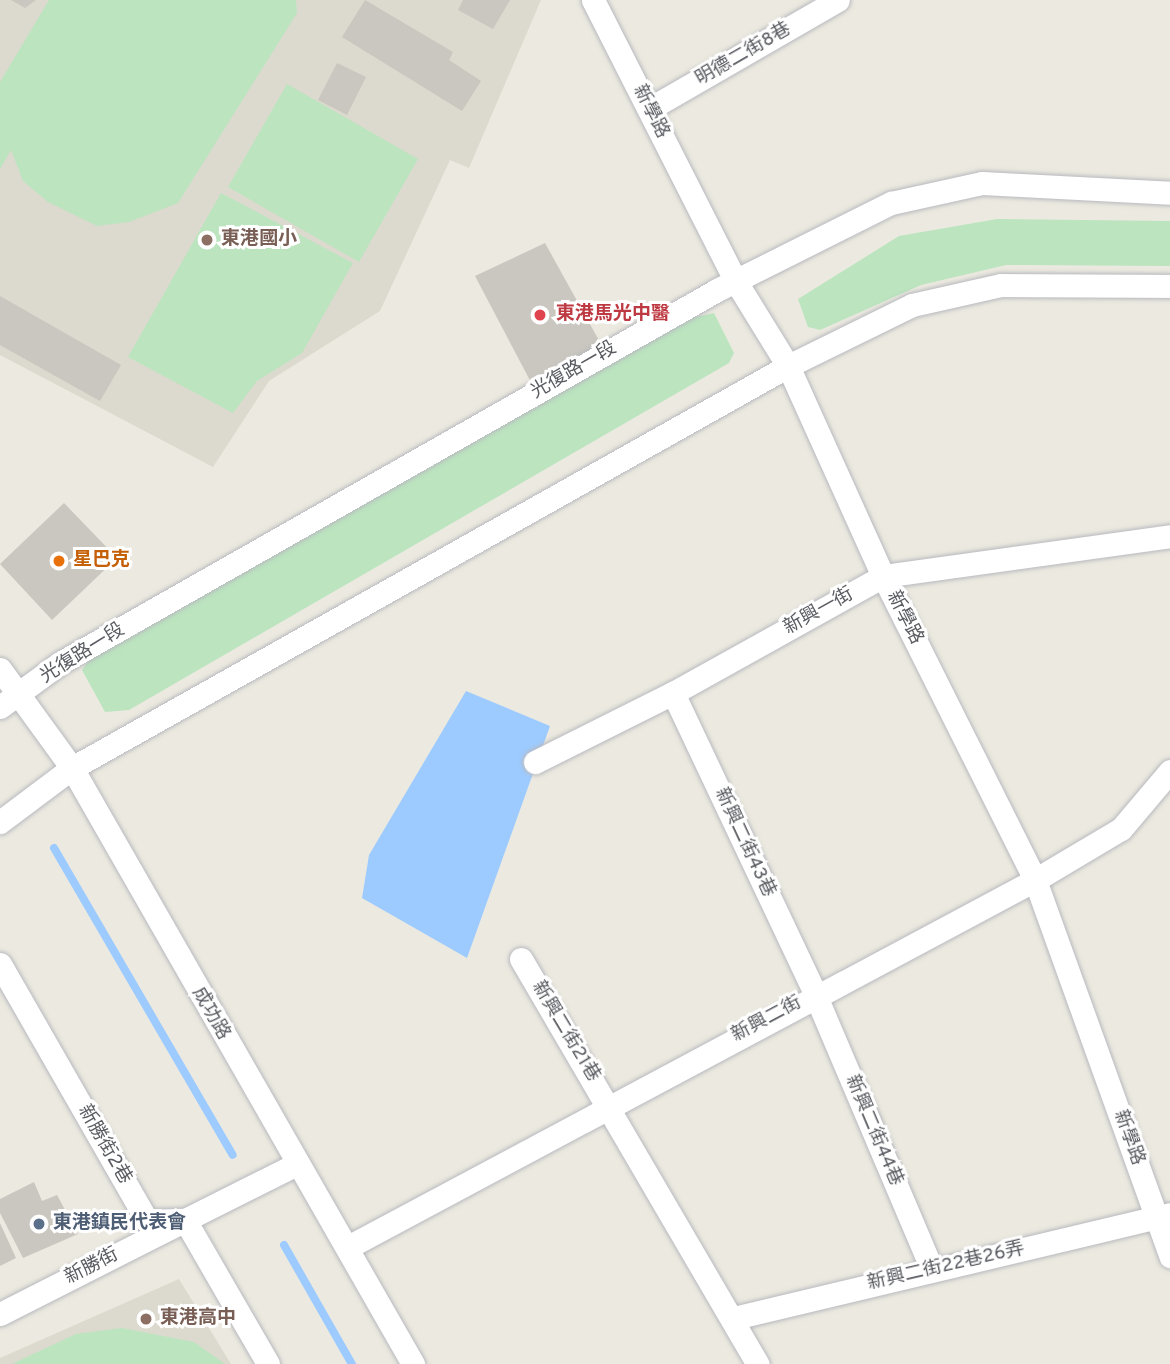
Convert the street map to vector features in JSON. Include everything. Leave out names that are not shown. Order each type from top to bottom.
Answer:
[{"type":"street","name":"新學路","points":[[593,0],[735,279],[788,366],[883,576],[1035,880],[1164,1216],[1170,1255]]},
{"type":"street","name":"明德二街8巷","points":[[649,110],[838,0]]},
{"type":"street","name":"光復路一段","points":[[0,707],[22,694],[60,663],[735,279],[891,203],[982,183],[1170,193]]},
{"type":"street","points":[[0,822],[72,768],[788,366],[912,305],[1001,285],[1170,286]]},
{"type":"street","name":"新興一街","points":[[535,762],[673,693],[883,576],[1170,536]]},
{"type":"street","name":"成功路","points":[[0,670],[22,694],[72,768],[413,1364]]},
{"type":"street","name":"新興二街43巷","points":[[673,693],[815,994]]},
{"type":"street","name":"新興二街","points":[[348,1247],[815,994],[1035,880],[1121,829],[1170,771]]},
{"type":"street","name":"新興二街21巷","points":[[521,959],[609,1105]]},
{"type":"street","name":"新勝街2巷","points":[[0,964],[147,1221],[185,1220],[297,1164]]},
{"type":"street","name":"新興二街44巷","points":[[815,994],[932,1269]]},
{"type":"street","points":[[609,1105],[734,1318],[758,1364]]},
{"type":"street","name":"新興二街22巷26弄","points":[[734,1318],[1164,1216]]},
{"type":"street","points":[[185,1220],[268,1364]]},
{"type":"street","name":"新勝街","points":[[0,1314],[185,1220]]},
{"type":"shaded area","name":"東港國小","points":[[0,0],[541,0],[469,168],[450,160],[380,311],[269,381],[213,467],[0,355]]},
{"type":"shaded area","name":"東港高中","points":[[179,1279],[231,1364],[0,1364],[0,1358]]},
{"type":"green space","points":[[49,0],[296,0],[297,13],[178,203],[129,222],[97,226],[48,202],[23,181],[11,150],[0,169],[0,82]]},
{"type":"green space","points":[[287,84],[418,159],[359,262],[228,187]]},
{"type":"green space","points":[[221,193],[353,263],[302,353],[257,381],[233,413],[128,357]]},
{"type":"green space","points":[[997,219],[1170,221],[1170,266],[1006,265],[921,285],[820,330],[808,327],[798,299],[899,236]]},
{"type":"green space","points":[[714,313],[734,353],[729,363],[129,710],[105,712],[82,670],[93,654],[682,320]]},
{"type":"green space","points":[[122,1328],[194,1342],[225,1364],[12,1364],[76,1334]]},
{"type":"water","points":[[466,691],[550,726],[467,958],[362,898],[369,855]]},
{"type":"building","points":[[11,0],[36,0],[25,8]]},
{"type":"building","points":[[365,0],[453,52],[449,60],[481,81],[462,111],[342,37]]},
{"type":"building","points":[[463,0],[510,0],[493,29],[458,10]]},
{"type":"building","points":[[337,63],[366,77],[347,115],[318,100]]},
{"type":"building","name":"東港馬光中醫","points":[[545,243],[606,353],[534,388],[475,276]]},
{"type":"building","points":[[0,296],[121,365],[100,401],[0,345]]},
{"type":"building","name":"星巴克","points":[[64,503],[117,558],[52,620],[0,564]]},
{"type":"building","name":"東港鎮民代表會","points":[[34,1182],[42,1201],[57,1195],[78,1234],[23,1258],[0,1213],[0,1199]]},
{"type":"building","points":[[0,1223],[16,1258],[0,1266]]},
{"type":"waterway","points":[[54,848],[233,1155]]},
{"type":"waterway","points":[[284,1245],[352,1364]]},
{"type":"place","name":"東港國小","points":[[207,240]]},
{"type":"place","name":"東港馬光中醫","points":[[540,315]]},
{"type":"place","name":"星巴克","points":[[59,561]]},
{"type":"place","name":"東港鎮民代表會","points":[[39,1224]]},
{"type":"place","name":"東港高中","points":[[146,1319]]}]
